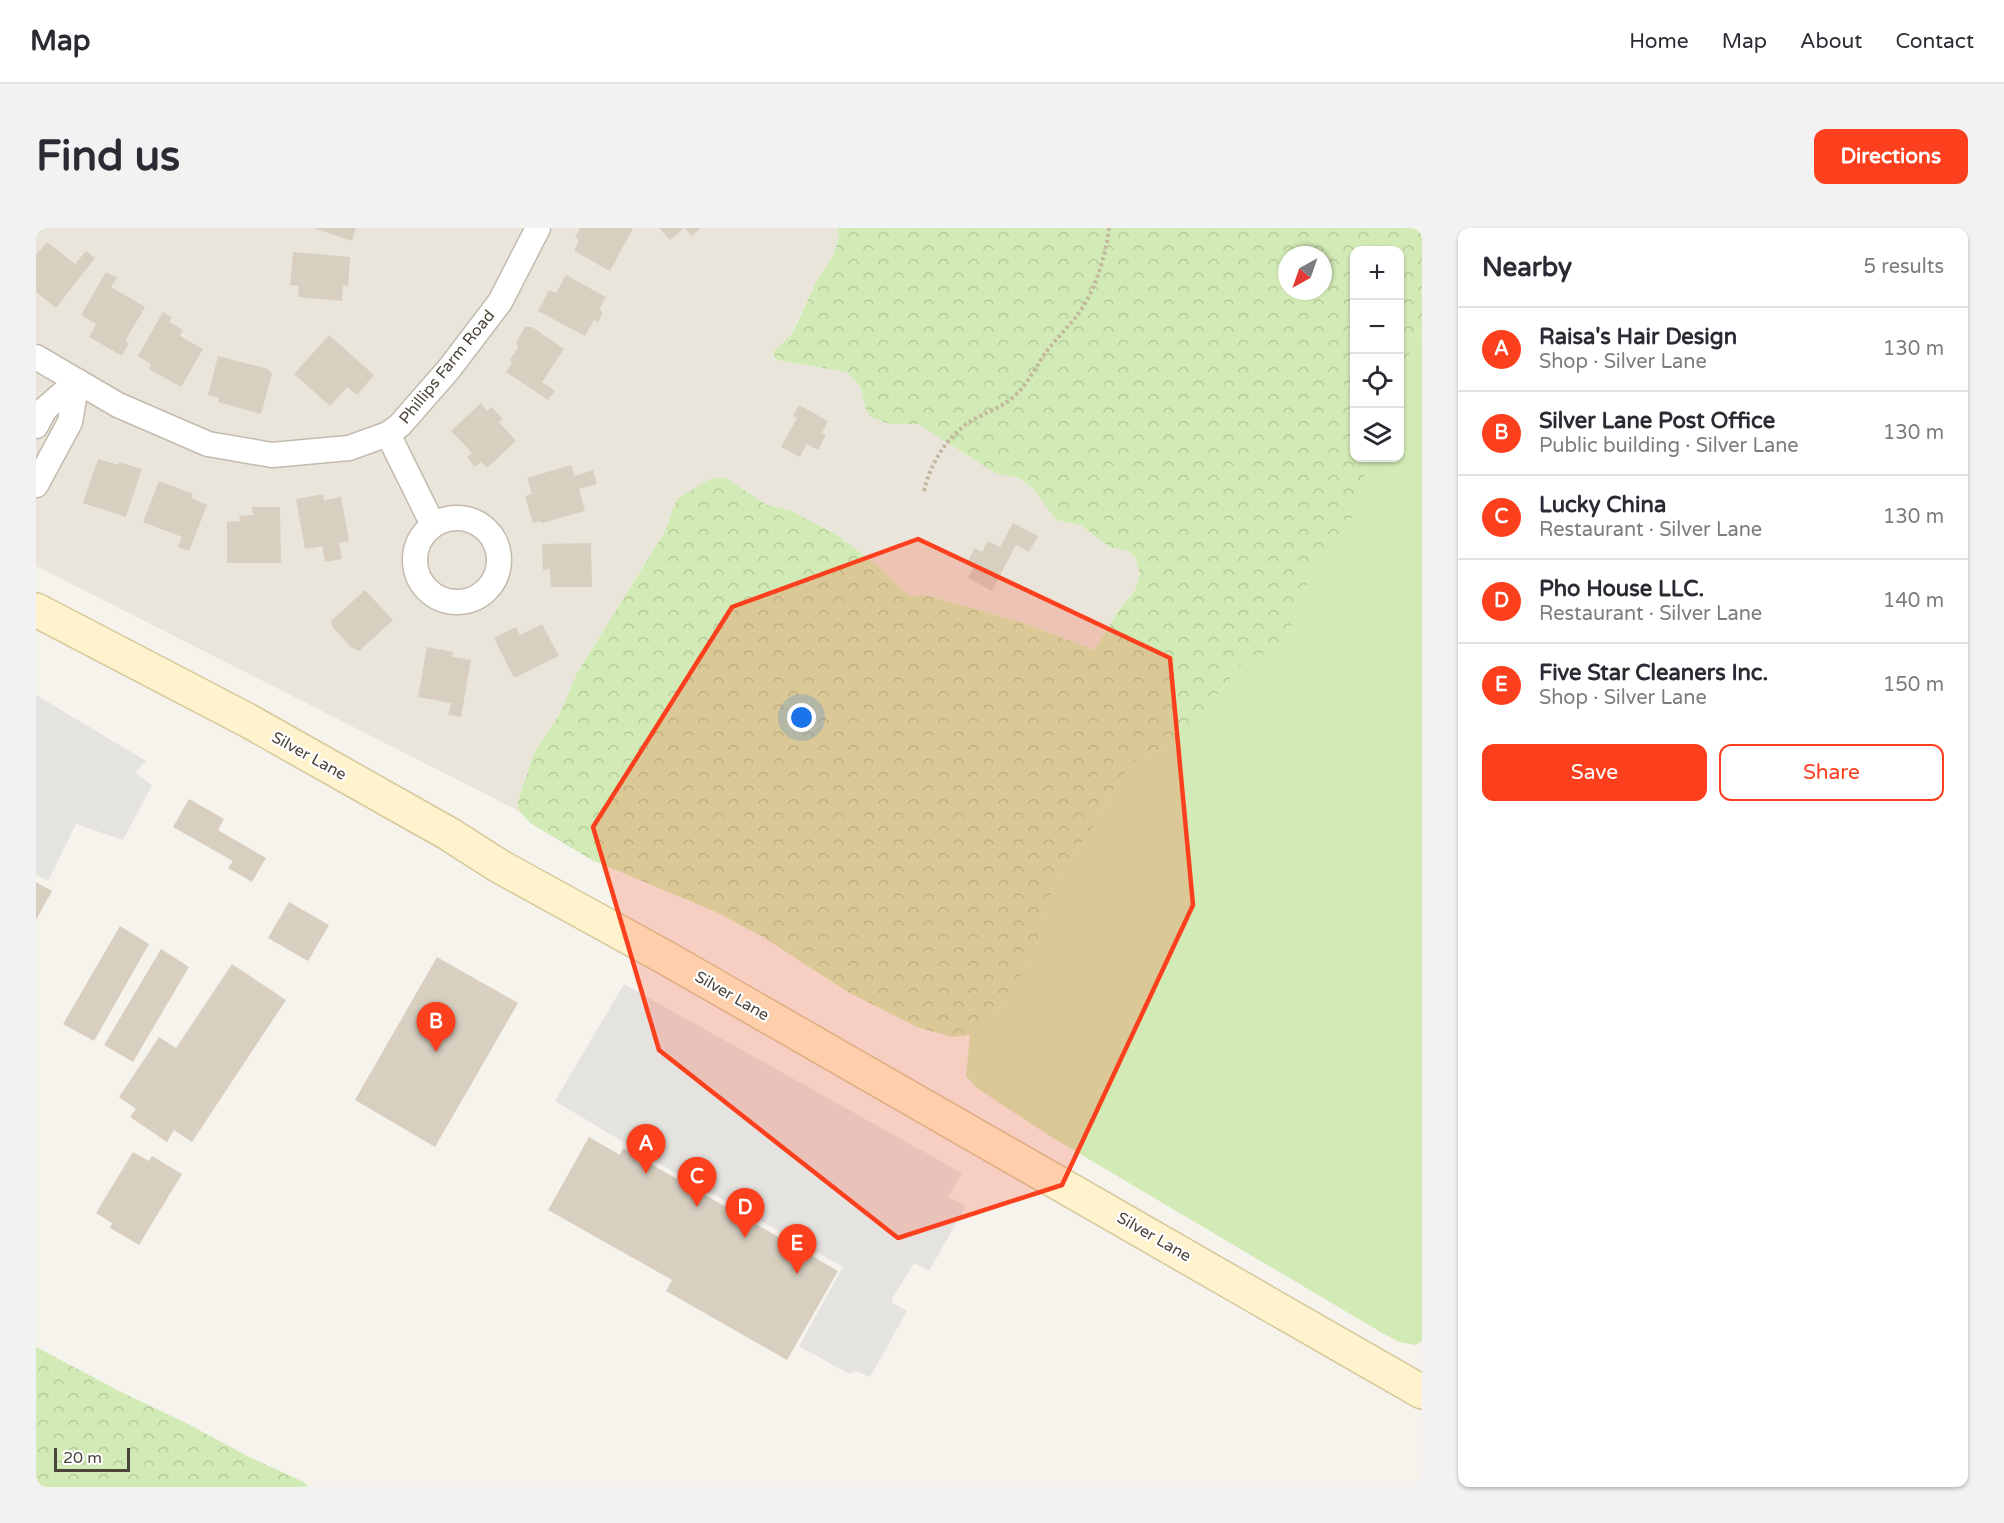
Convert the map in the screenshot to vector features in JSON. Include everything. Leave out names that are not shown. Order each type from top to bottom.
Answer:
[{"type":"main road","name":"Silver Lane","points":[[36,610],[247,720],[439,828],[499,866],[668,959],[1422,1392]]},
{"type":"street","name":"Phillips Farm Road","points":[[36,357],[118,405],[208,444],[272,455],[349,448],[388,434],[400,425],[449,369],[500,302],[537,228]]},
{"type":"street","points":[[36,426],[45,409],[77,381]]},
{"type":"street","points":[[36,485],[70,422],[77,381]]},
{"type":"street","points":[[388,434],[433,525]]},
{"type":"path","points":[[924,491],[929,471],[957,432],[1012,399],[1026,384],[1046,353],[1086,302],[1107,248],[1109,228]]},
{"type":"highlighted area","points":[[918,539],[1170,658],[1193,905],[1062,1185],[898,1238],[659,1050],[593,827],[732,607]]},
{"type":"shaded area","points":[[36,228],[838,228],[839,236],[834,254],[815,284],[790,336],[773,352],[776,360],[847,372],[860,386],[866,410],[890,424],[918,424],[995,473],[1021,479],[1035,491],[1056,520],[1082,526],[1110,546],[1128,551],[1135,557],[1140,575],[1134,592],[1117,612],[1096,650],[1018,621],[925,595],[909,596],[879,567],[837,535],[790,510],[767,505],[724,477],[677,499],[664,533],[577,673],[559,715],[535,751],[518,801],[519,811],[36,566]]},
{"type":"shaded area","points":[[36,695],[146,761],[135,773],[152,785],[123,840],[76,824],[48,881],[36,874]]},
{"type":"shaded area","points":[[624,984],[962,1173],[948,1197],[966,1206],[929,1271],[914,1263],[893,1297],[892,1303],[907,1311],[870,1377],[856,1371],[849,1374],[799,1346],[843,1267],[658,1163],[555,1101]]},
{"type":"green space","points":[[838,228],[1422,228],[1422,330],[1404,365],[1404,246],[1350,246],[1350,462],[1368,462],[1352,519],[1311,573],[1287,638],[1274,649],[1242,664],[1186,734],[1174,745],[1140,756],[1117,782],[1101,814],[1053,887],[1032,958],[986,1029],[970,1035],[952,1037],[917,1027],[848,992],[763,937],[716,912],[592,860],[530,823],[519,811],[518,801],[535,751],[559,715],[577,673],[664,533],[677,499],[710,479],[724,477],[767,505],[790,510],[837,535],[879,567],[909,596],[925,595],[1018,621],[1095,650],[1117,612],[1134,592],[1140,575],[1135,557],[1128,551],[1110,547],[1082,526],[1056,520],[1035,491],[1021,479],[995,473],[918,424],[890,424],[871,417],[866,410],[860,386],[847,372],[776,360],[773,352],[790,336],[815,284],[834,254],[839,236]]},
{"type":"green space","points":[[1422,330],[1422,1341],[1416,1345],[1399,1342],[1384,1334],[1048,1135],[977,1088],[966,1076],[970,1035],[986,1029],[1032,958],[1053,887],[1101,814],[1117,782],[1140,756],[1174,745],[1186,734],[1242,664],[1274,649],[1287,638],[1311,573],[1352,519],[1368,462],[1404,462],[1404,365]]},
{"type":"green space","points":[[36,1347],[251,1458],[304,1482],[308,1487],[36,1487]]},
{"type":"building","points":[[313,228],[356,228],[352,241]]},
{"type":"building","points":[[580,228],[633,228],[610,271],[574,251],[579,240],[575,238]]},
{"type":"building","points":[[659,228],[684,228],[670,240]]},
{"type":"building","points":[[685,228],[701,228],[692,236]]},
{"type":"building","points":[[47,242],[75,264],[86,251],[95,258],[56,308],[36,292],[36,255]]},
{"type":"building","points":[[293,252],[350,257],[348,286],[343,285],[342,301],[298,297],[299,286],[290,285]]},
{"type":"building","points":[[106,272],[117,278],[111,287],[145,307],[125,341],[129,343],[122,356],[89,337],[96,324],[81,315]]},
{"type":"building","points":[[566,275],[606,297],[599,310],[603,312],[598,322],[594,320],[585,336],[538,311],[549,290],[556,293]]},
{"type":"building","points":[[163,312],[172,318],[169,322],[183,330],[180,336],[203,349],[181,387],[149,369],[151,364],[138,356]]},
{"type":"building","points":[[525,327],[532,327],[564,349],[542,382],[555,391],[548,400],[506,372],[512,363],[510,359],[518,348],[516,342]]},
{"type":"building","points":[[329,335],[374,375],[357,395],[347,387],[330,406],[294,374]]},
{"type":"building","points":[[218,356],[268,369],[272,374],[261,414],[218,402],[219,398],[208,395]]},
{"type":"building","points":[[481,403],[487,411],[492,407],[503,419],[499,422],[516,441],[487,468],[481,462],[475,467],[467,457],[472,453],[451,431]]},
{"type":"building","points":[[799,405],[828,421],[822,433],[826,435],[818,450],[807,444],[800,457],[781,447],[797,418],[793,416]]},
{"type":"building","points":[[98,459],[142,469],[126,517],[83,503]]},
{"type":"building","points":[[571,465],[575,476],[593,470],[597,484],[579,489],[585,511],[542,523],[540,521],[533,523],[525,496],[532,494],[527,478]]},
{"type":"building","points":[[159,481],[193,494],[191,498],[207,505],[189,551],[178,547],[182,537],[143,522]]},
{"type":"building","points":[[323,494],[324,500],[341,497],[349,541],[339,543],[342,559],[325,562],[322,546],[305,549],[296,499]]},
{"type":"building","points":[[252,507],[280,507],[281,563],[227,563],[227,522],[240,521],[239,516],[253,515]]},
{"type":"building","points":[[1013,523],[1038,536],[1029,552],[1016,545],[992,591],[968,578],[973,568],[966,564],[975,548],[982,552],[988,541],[1000,547]]},
{"type":"building","points":[[591,543],[592,587],[551,587],[550,569],[543,570],[542,544]]},
{"type":"building","points":[[365,590],[393,620],[359,651],[351,647],[333,628],[331,621]]},
{"type":"building","points":[[542,624],[559,656],[514,678],[494,638],[516,627],[520,635]]},
{"type":"building","points":[[427,647],[453,652],[452,657],[471,660],[461,717],[448,715],[451,703],[418,697]]},
{"type":"building","points":[[189,799],[224,819],[218,830],[266,858],[252,882],[228,868],[233,861],[173,827]]},
{"type":"building","points":[[36,882],[52,891],[36,920]]},
{"type":"building","points":[[289,902],[329,925],[308,961],[268,938]]},
{"type":"building","points":[[120,926],[149,944],[94,1041],[63,1024]]},
{"type":"building","points":[[161,949],[189,967],[133,1062],[104,1045]]},
{"type":"building","points":[[437,957],[518,1003],[435,1147],[355,1100]]},
{"type":"building","points":[[232,964],[286,1000],[192,1142],[174,1130],[167,1142],[130,1117],[136,1109],[119,1097],[159,1037],[176,1048]]},
{"type":"building","points":[[589,1137],[620,1155],[623,1148],[838,1271],[787,1360],[666,1291],[672,1280],[548,1210]]},
{"type":"building","points":[[133,1152],[149,1161],[152,1156],[182,1174],[139,1245],[110,1228],[112,1223],[96,1213]]},
{"type":"place","name":"Silver Lane Post Office","points":[[436,1052]]},
{"type":"place","name":"Raisa's Hair Design","points":[[646,1174]]},
{"type":"place","name":"Lucky China","points":[[697,1207]]},
{"type":"place","name":"Pho House LLC.","points":[[745,1238]]},
{"type":"place","name":"Five Star Cleaners Inc.","points":[[797,1274]]}]
